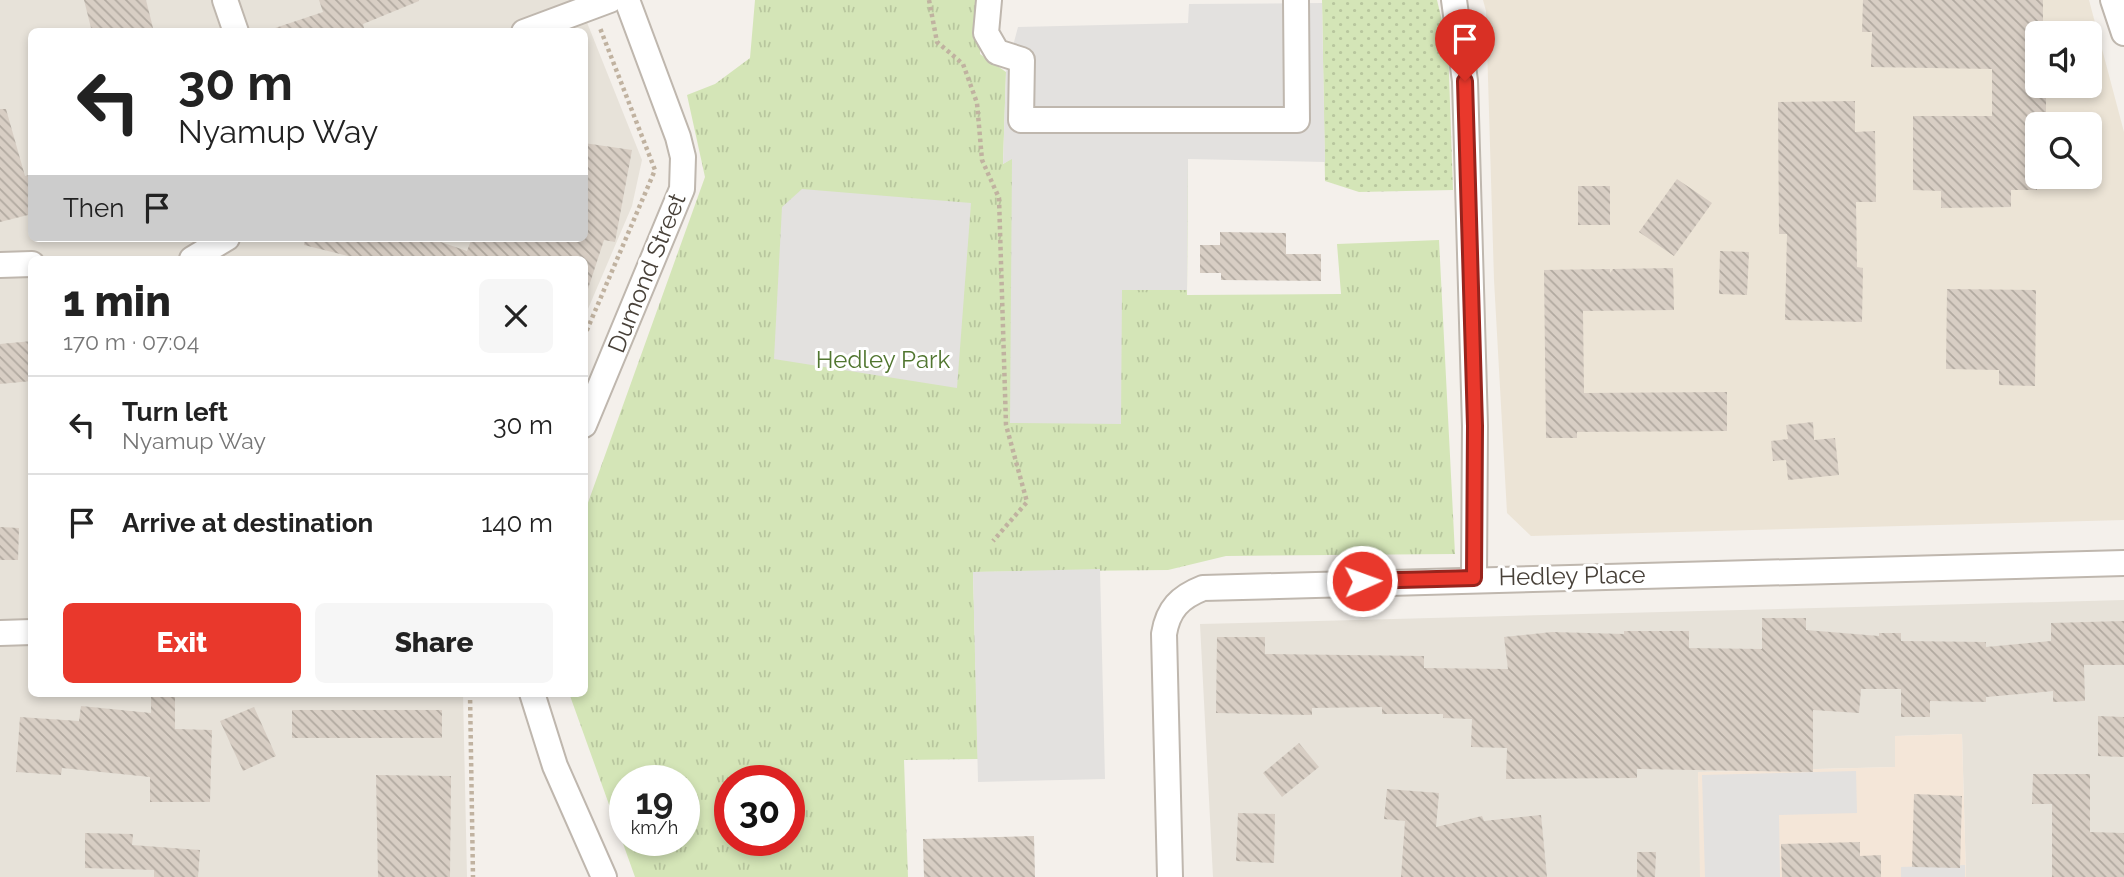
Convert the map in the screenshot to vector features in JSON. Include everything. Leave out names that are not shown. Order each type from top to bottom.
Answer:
[{"type":"street","points":[[225,0],[235,28]]},
{"type":"street","points":[[535,28],[610,0]]},
{"type":"street","name":"Dumond Street","points":[[588,416],[677,206],[684,174],[678,137],[627,0]]},
{"type":"street","points":[[989,0],[986,33],[997,52],[1021,60],[1021,120],[1297,120],[1296,0]]},
{"type":"street","points":[[1454,0],[1465,81],[1475,426],[1474,578]]},
{"type":"street","points":[[2113,0],[2124,32]]},
{"type":"street","points":[[197,256],[220,242]]},
{"type":"street","points":[[0,265],[28,264]]},
{"type":"street","name":"Hedley Place","points":[[1170,877],[1164,634],[1167,618],[1178,602],[1203,588],[1474,578],[2124,563]]},
{"type":"street","points":[[0,633],[28,632]]},
{"type":"street","points":[[533,697],[555,765],[601,875]]},
{"type":"path","points":[[929,0],[937,42],[963,64],[978,103],[982,160],[999,198],[1006,425],[1027,502],[993,541]]},
{"type":"path","points":[[588,328],[655,170],[598,24]]},
{"type":"path","points":[[470,697],[473,877]]},
{"type":"shaded area","points":[[0,0],[578,0],[642,160],[632,206],[588,309],[588,256],[28,256],[28,697],[463,697],[467,877],[0,877]]},
{"type":"shaded area","points":[[1483,0],[2089,0],[2095,21],[2025,21],[2025,98],[2102,98],[2102,49],[2124,132],[2124,520],[1531,536],[1507,513],[1494,280],[1486,11]]},
{"type":"shaded area","points":[[1322,3],[1325,162],[1188,159],[1187,290],[1122,290],[1121,424],[1010,423],[1012,159],[1003,164],[1006,72],[1018,27],[1188,23],[1189,4]]},
{"type":"shaded area","points":[[802,189],[971,203],[957,388],[774,359],[782,207]]},
{"type":"shaded area","points":[[1100,569],[1105,779],[978,782],[973,572]]},
{"type":"shaded area","points":[[2124,600],[2124,877],[1966,877],[1962,734],[1896,736],[1896,767],[1698,772],[1703,877],[1213,877],[1200,624]]},
{"type":"shaded area","points":[[1962,734],[1966,877],[1700,877],[1698,772],[1895,767],[1895,736]]},
{"type":"shaded area","points":[[1856,771],[1857,813],[1779,815],[1780,877],[1705,877],[1702,775]]},
{"type":"shaded area","points":[[1965,865],[1965,877],[1901,877],[1901,867]]},
{"type":"green space","name":"Hedley Park","points":[[755,0],[980,0],[980,54],[1006,72],[1003,164],[1012,158],[1188,159],[1187,295],[1341,294],[1337,244],[1439,240],[1455,554],[1226,556],[1168,570],[973,572],[978,759],[904,760],[908,877],[635,877],[627,856],[700,856],[700,765],[609,765],[609,805],[570,697],[588,697],[588,503],[705,177],[687,95],[715,84],[750,58]]},
{"type":"green space","points":[[1322,0],[1437,0],[1448,46],[1453,190],[1359,192],[1325,181]]},
{"type":"building","points":[[84,0],[146,0],[153,28],[91,28]]},
{"type":"building","points":[[319,0],[419,0],[363,24],[364,28],[275,28],[323,12]]},
{"type":"building","points":[[1863,0],[2043,0],[2043,21],[2025,21],[2025,98],[2046,98],[2046,112],[2025,112],[2025,189],[2037,190],[2011,190],[2011,207],[1941,208],[1941,191],[1913,190],[1913,116],[1992,116],[1992,69],[1871,67],[1872,32],[1862,32]]},
{"type":"building","points":[[1855,101],[1855,132],[1875,131],[1876,202],[1856,202],[1857,267],[1863,268],[1862,322],[1785,320],[1787,234],[1779,234],[1778,102]]},
{"type":"building","points":[[0,109],[6,109],[25,176],[28,175],[28,215],[0,222]]},
{"type":"building","points":[[588,144],[632,150],[615,242],[604,240],[588,289],[588,256],[348,256],[304,245],[304,242],[441,242],[467,251],[470,242],[588,242]]},
{"type":"building","points":[[1677,179],[1712,203],[1674,256],[1639,232]]},
{"type":"building","points":[[1578,186],[1610,186],[1610,225],[1578,225]]},
{"type":"building","points":[[1220,232],[1286,233],[1286,254],[1321,254],[1321,281],[1221,280],[1221,273],[1200,273],[1200,245],[1220,245]]},
{"type":"building","points":[[1720,251],[1749,252],[1747,295],[1719,294]]},
{"type":"building","points":[[1673,268],[1674,310],[1583,311],[1584,393],[1727,392],[1727,431],[1577,432],[1577,438],[1546,438],[1544,270],[1610,269],[1610,273],[1613,269]]},
{"type":"building","points":[[1947,289],[2036,290],[2035,386],[1999,385],[1999,370],[1946,369]]},
{"type":"building","points":[[28,341],[28,381],[0,384],[0,344]]},
{"type":"building","points":[[1813,422],[1814,440],[1835,438],[1839,475],[1788,480],[1786,460],[1773,461],[1771,441],[1788,439],[1786,425]]},
{"type":"building","points":[[0,527],[19,528],[18,560],[0,560]]},
{"type":"building","points":[[1762,618],[1806,618],[1806,630],[1879,636],[1879,633],[1901,633],[1901,641],[1986,642],[1986,647],[2051,641],[2051,623],[2124,621],[2124,665],[2084,665],[2085,701],[2053,702],[2053,691],[1986,697],[1986,702],[1930,701],[1930,717],[1901,717],[1901,689],[1861,689],[1859,713],[1813,710],[1813,772],[1637,769],[1637,778],[1506,779],[1507,748],[1471,747],[1472,719],[1443,718],[1443,714],[1382,714],[1382,707],[1312,708],[1312,715],[1216,713],[1217,637],[1265,637],[1265,654],[1424,656],[1424,668],[1508,669],[1504,637],[1552,632],[1624,634],[1624,631],[1689,631],[1689,648],[1762,649]]},
{"type":"building","points":[[151,697],[175,697],[175,729],[212,730],[210,802],[150,802],[150,777],[62,768],[61,775],[16,772],[20,717],[79,721],[81,706],[151,713]]},
{"type":"building","points":[[254,707],[276,756],[243,771],[220,721]]},
{"type":"building","points":[[292,710],[442,710],[442,738],[292,738]]},
{"type":"building","points":[[2098,716],[2124,717],[2124,757],[2098,756]]},
{"type":"building","points":[[1299,743],[1319,767],[1282,797],[1263,773]]},
{"type":"building","points":[[2033,774],[2090,774],[2090,832],[2124,833],[2124,877],[2052,877],[2052,804],[2032,804]]},
{"type":"building","points":[[376,775],[451,776],[450,877],[378,877]]},
{"type":"building","points":[[1387,789],[1439,793],[1436,827],[1482,816],[1484,821],[1541,815],[1547,877],[1401,877],[1405,821],[1384,819]]},
{"type":"building","points":[[1914,794],[1962,796],[1960,868],[1912,867]]},
{"type":"building","points":[[1238,813],[1275,814],[1274,863],[1236,861]]},
{"type":"building","points":[[85,833],[133,834],[132,845],[200,850],[198,877],[154,877],[154,870],[85,868]]},
{"type":"building","points":[[1034,836],[1035,877],[924,877],[923,839]]},
{"type":"building","points":[[1860,842],[1860,856],[1881,855],[1881,877],[1782,877],[1781,844]]},
{"type":"building","points":[[1637,852],[1656,852],[1655,877],[1637,877]]},
{"type":"route","points":[[1362,581],[1474,578],[1475,426],[1465,81]]}]
